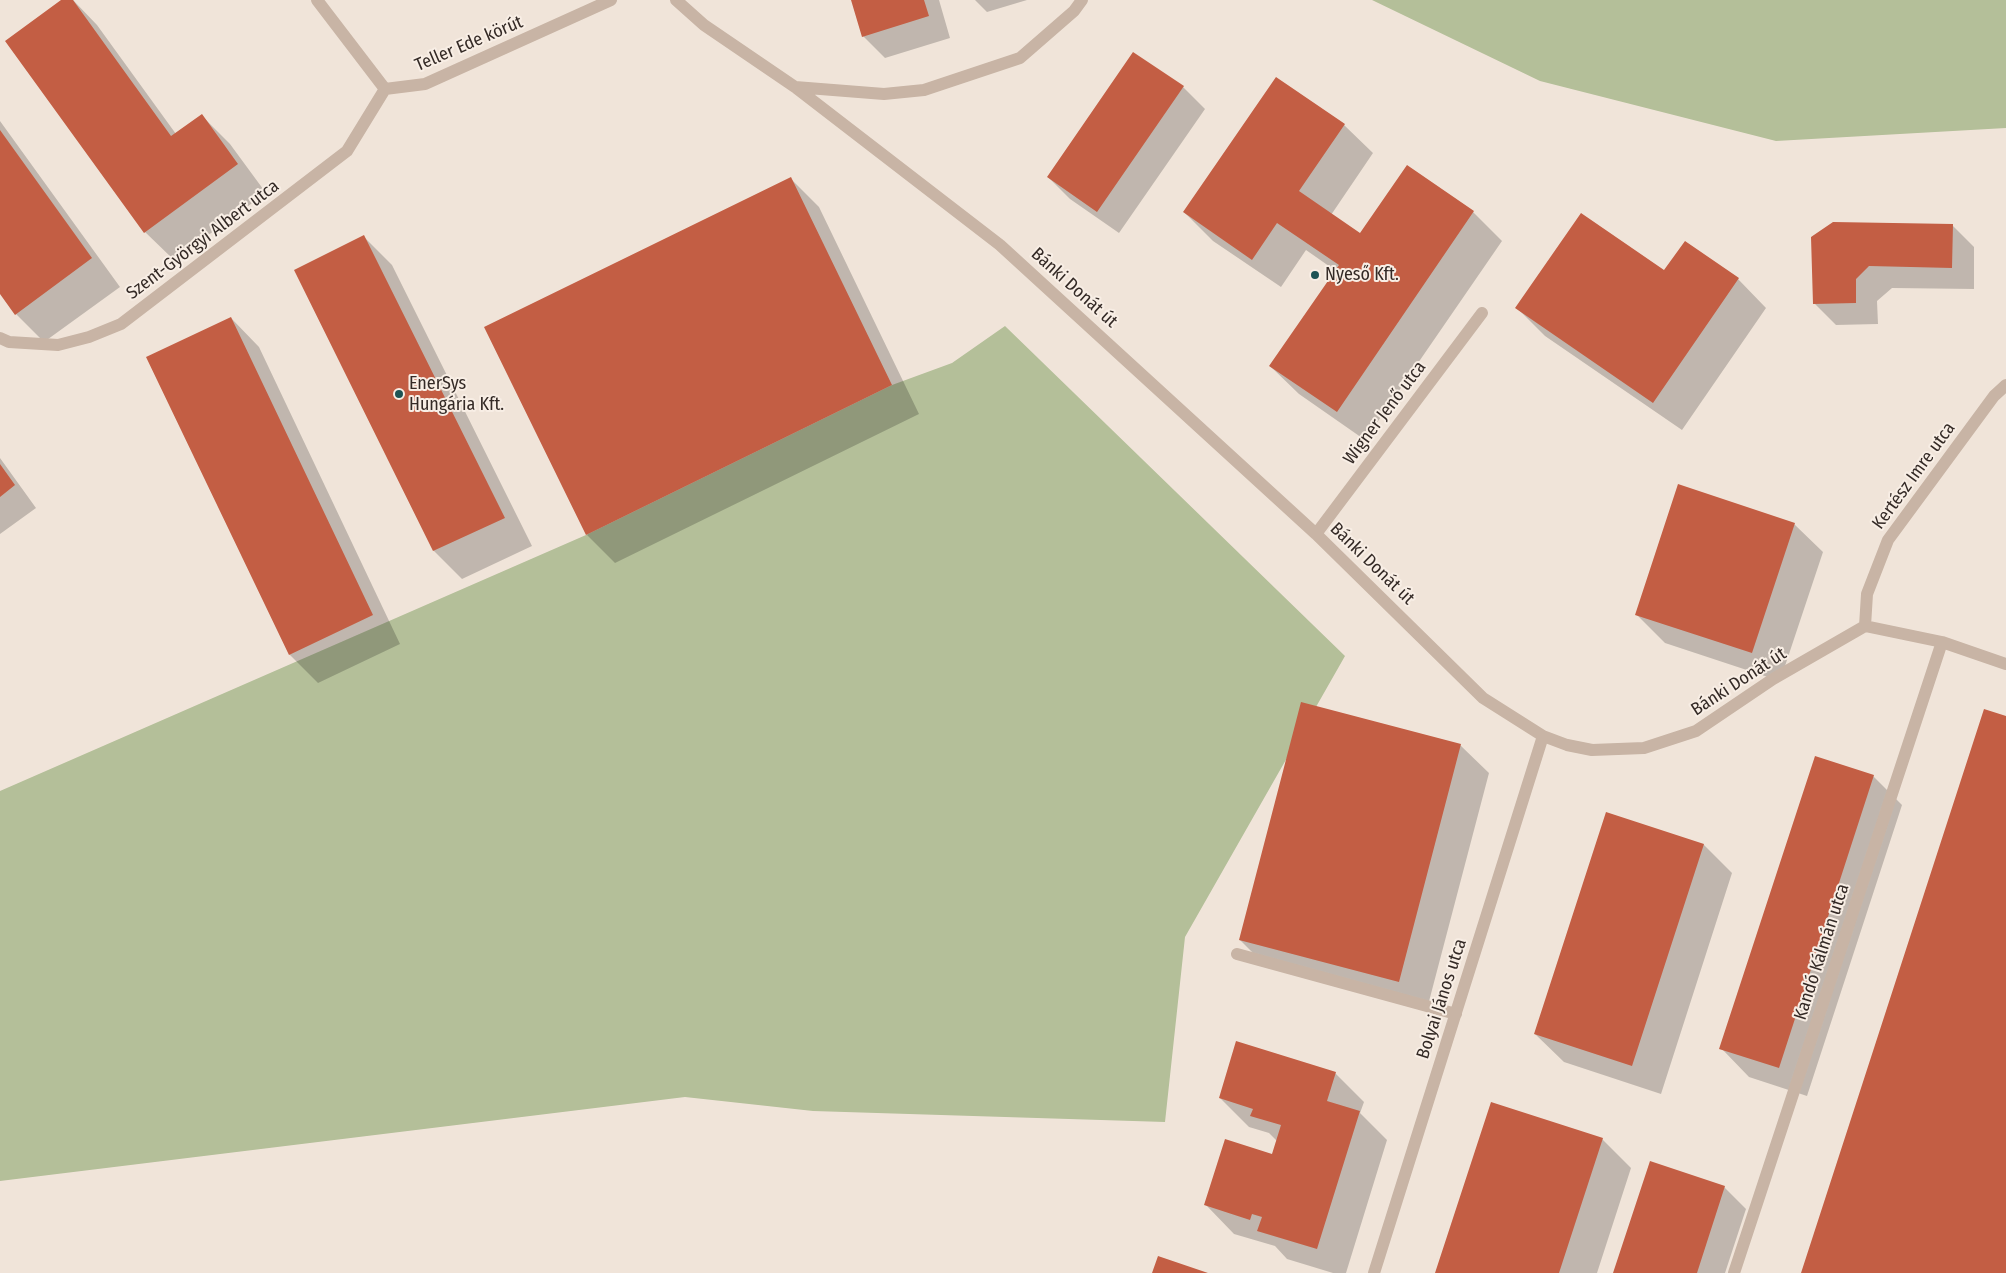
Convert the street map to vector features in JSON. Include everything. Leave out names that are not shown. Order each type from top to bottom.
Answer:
[{"type":"lane","points":[[317,0],[385,89]]},
{"type":"lane","name":"Teller Ede körút","points":[[385,89],[425,84],[611,0]]},
{"type":"lane","name":"Bánki Donát út","points":[[676,0],[704,25],[795,87],[1000,245],[1316,534],[1483,698],[1543,736],[1567,745],[1601,750],[1644,748],[1696,731],[1772,679],[1864,626]]},
{"type":"lane","points":[[795,87],[884,94],[924,90],[1020,58],[1074,11],[1082,0]]},
{"type":"lane","name":"Szent-Györgyi Albert utca","points":[[0,338],[9,342],[58,344],[89,337],[121,324],[347,151],[385,89]]},
{"type":"lane","name":"Wigner Jenő utca","points":[[1316,534],[1482,313]]},
{"type":"lane","name":"Kertész Imre utca","points":[[1864,626],[1867,594],[1888,540],[1994,396],[2006,385]]},
{"type":"lane","points":[[1864,626],[1942,642],[2006,664]]},
{"type":"lane","name":"Kandó Kálmán utca","points":[[1734,1273],[1942,642]]},
{"type":"lane","name":"Bolyai János utca","points":[[1374,1273],[1543,736]]},
{"type":"lane","points":[[1237,954],[1456,1014]]},
{"type":"green space","points":[[1372,0],[2006,0],[2006,128],[1776,141],[1540,81]]},
{"type":"green space","points":[[1005,326],[1345,656],[1185,937],[1165,1122],[813,1111],[685,1097],[0,1181],[0,791],[586,535],[892,385],[952,363]]},
{"type":"building","points":[[61,0],[73,0],[171,136],[202,114],[238,164],[144,233],[5,41]]},
{"type":"building","points":[[851,0],[924,0],[929,16],[862,37]]},
{"type":"building","points":[[1133,52],[1184,86],[1097,212],[1047,177]]},
{"type":"building","points":[[1276,77],[1345,124],[1299,191],[1360,233],[1407,165],[1474,211],[1337,412],[1269,366],[1339,265],[1277,223],[1252,260],[1183,212]]},
{"type":"building","points":[[0,130],[92,258],[15,315],[0,294]]},
{"type":"building","points":[[791,177],[892,385],[586,535],[484,327]]},
{"type":"building","points":[[1581,213],[1664,270],[1685,241],[1739,278],[1653,403],[1515,308]]},
{"type":"building","points":[[1833,222],[1953,224],[1952,268],[1869,266],[1856,279],[1856,303],[1813,304],[1811,237]]},
{"type":"building","name":"EnerSys Hungária Kft.","points":[[364,235],[505,518],[433,551],[294,270]]},
{"type":"building","points":[[231,317],[373,615],[289,655],[146,357]]},
{"type":"building","points":[[0,464],[15,485],[0,497]]},
{"type":"building","points":[[1678,484],[1795,523],[1752,653],[1635,615]]},
{"type":"building","points":[[1301,702],[1461,744],[1399,982],[1239,940]]},
{"type":"building","points":[[1984,709],[2006,716],[2006,1273],[1801,1273]]},
{"type":"building","points":[[1815,756],[1874,775],[1779,1068],[1719,1049]]},
{"type":"building","points":[[1606,812],[1704,844],[1632,1066],[1534,1034]]},
{"type":"building","points":[[1236,1041],[1336,1072],[1327,1101],[1360,1111],[1317,1249],[1257,1231],[1262,1217],[1252,1214],[1250,1220],[1204,1205],[1225,1139],[1272,1154],[1281,1125],[1250,1116],[1253,1109],[1219,1098]]},
{"type":"building","points":[[1491,1102],[1603,1138],[1559,1273],[1435,1273]]},
{"type":"building","points":[[1650,1161],[1725,1186],[1697,1273],[1613,1273]]},
{"type":"building","points":[[1158,1256],[1208,1273],[1152,1273]]},
{"type":"place","name":"Nyeső Kft.","points":[[1315,275]]},
{"type":"place","name":"EnerSys Hungária Kft.","points":[[399,394]]}]
